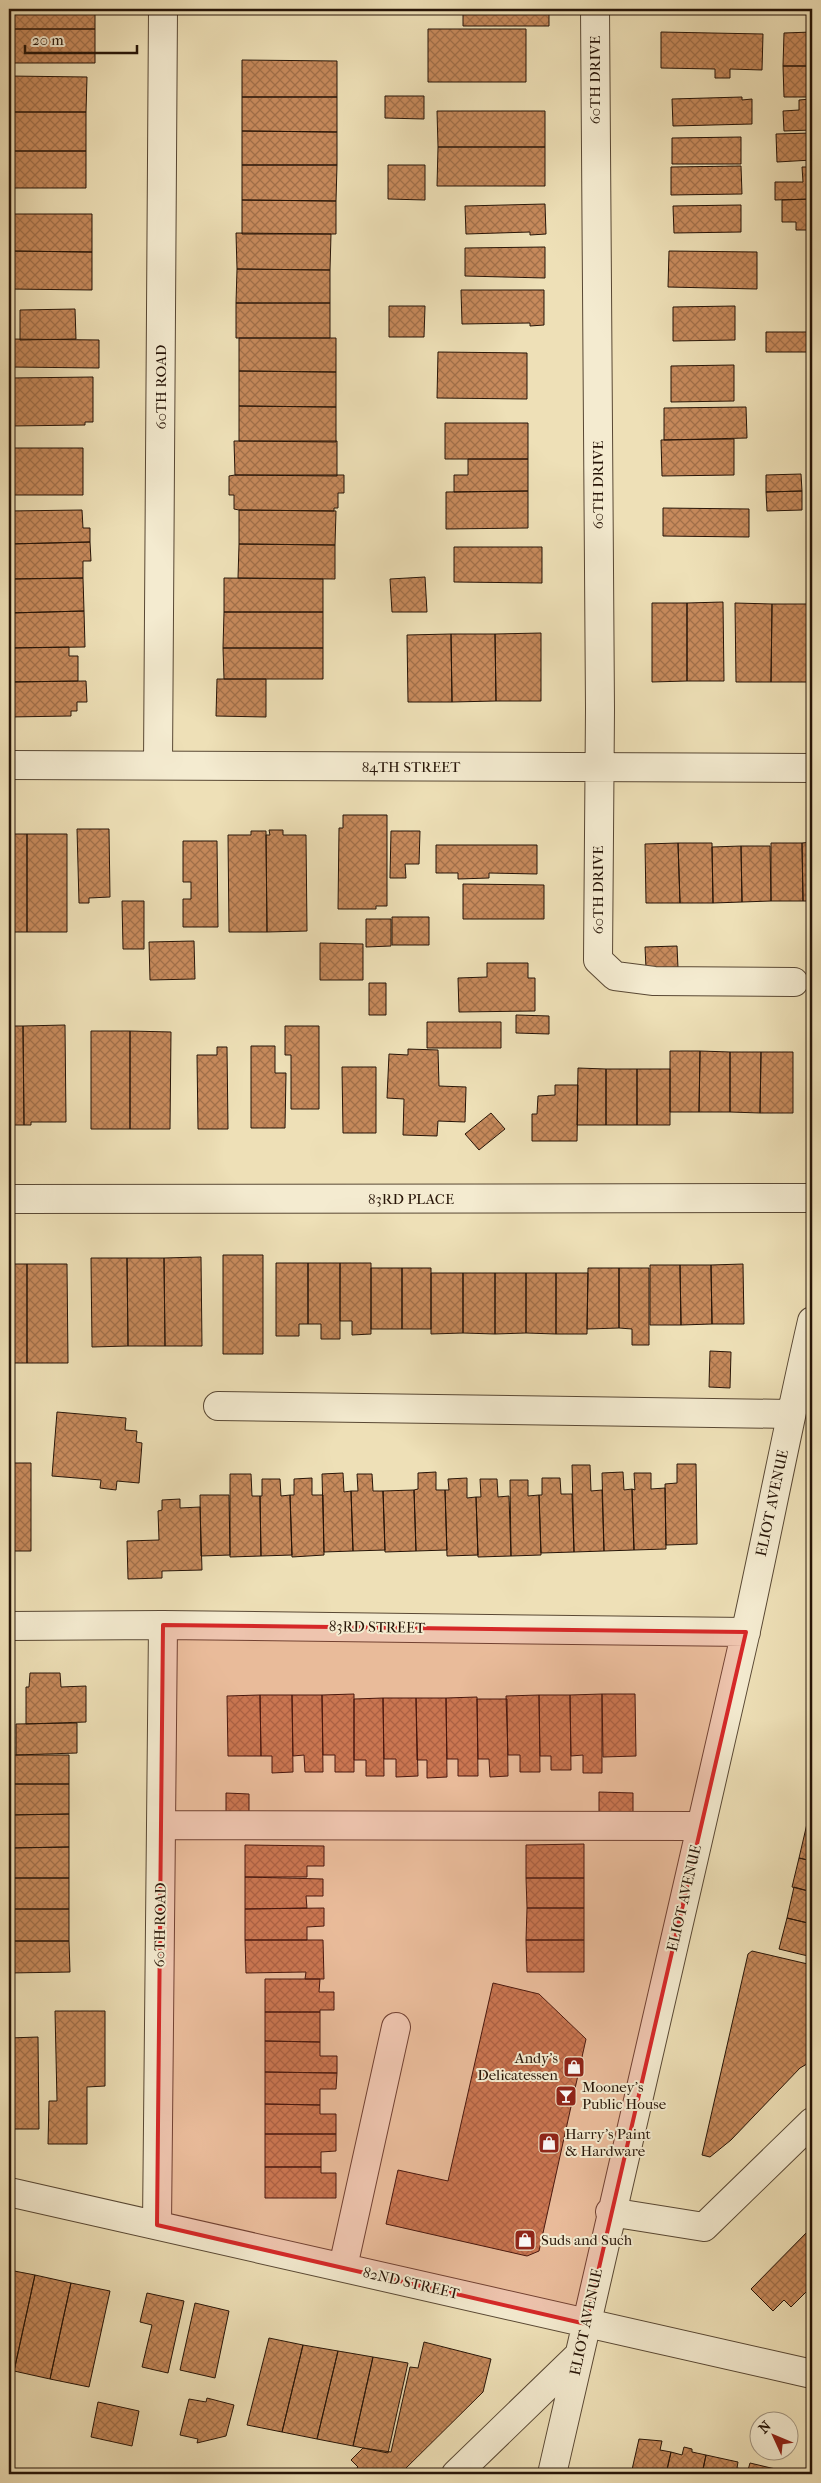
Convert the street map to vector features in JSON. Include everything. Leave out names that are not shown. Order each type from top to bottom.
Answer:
[{"type":"street","name":"60TH ROAD","points":[[158,765],[163,9]]},
{"type":"street","name":"60TH DRIVE","points":[[595,9],[600,768],[598,960],[615,976],[654,982],[794,982]]},
{"type":"street","name":"84TH STREET","points":[[9,765],[812,768]]},
{"type":"street","name":"83RD PLACE","points":[[9,1198],[812,1198]]},
{"type":"street","name":"ELIOT AVENUE","points":[[552,2474],[610,2212],[746,1632],[790,1414],[812,1321]]},
{"type":"street","points":[[218,1406],[790,1414]]},
{"type":"street","name":"60TH ROAD","points":[[157,2224],[164,1625]]},
{"type":"street","name":"83RD STREET","points":[[9,1626],[164,1625],[746,1632]]},
{"type":"street","points":[[161,1825],[701,1826]]},
{"type":"street","points":[[343,2267],[396,2027]]},
{"type":"street","points":[[610,2212],[704,2227],[812,2122]]},
{"type":"street","name":"82ND STREET","points":[[9,2192],[157,2224],[586,2324],[812,2374]]},
{"type":"street","points":[[456,2474],[579,2354]]},
{"type":"highlighted area","points":[[163,1625],[746,1632],[586,2324],[157,2225]]},
{"type":"building","points":[[9,9],[95,9],[95,29],[9,29]]},
{"type":"building","points":[[463,9],[549,9],[549,26],[463,26]]},
{"type":"building","points":[[9,29],[95,29],[95,63],[9,63]]},
{"type":"building","points":[[428,29],[526,29],[526,82],[428,82]]},
{"type":"building","points":[[661,32],[763,34],[762,70],[730,69],[730,78],[715,78],[715,69],[661,68]]},
{"type":"building","points":[[812,32],[812,66],[783,66],[784,33]]},
{"type":"building","points":[[242,60],[337,61],[337,97],[242,97]]},
{"type":"building","points":[[783,66],[812,66],[812,97],[784,97]]},
{"type":"building","points":[[9,76],[87,77],[86,112],[9,112]]},
{"type":"building","points":[[385,96],[424,96],[424,119],[385,118]]},
{"type":"building","points":[[242,97],[337,97],[337,132],[242,131]]},
{"type":"building","points":[[742,97],[742,100],[752,99],[752,124],[673,126],[672,99]]},
{"type":"building","points":[[811,99],[812,130],[784,131],[783,111],[799,110],[799,100]]},
{"type":"building","points":[[437,111],[545,111],[545,147],[438,147]]},
{"type":"building","points":[[9,112],[86,112],[86,151],[9,151]]},
{"type":"building","points":[[242,131],[337,132],[337,165],[242,165]]},
{"type":"building","points":[[812,133],[812,160],[777,162],[776,134]]},
{"type":"building","points":[[741,137],[741,164],[672,164],[672,138]]},
{"type":"building","points":[[438,147],[545,147],[545,186],[437,186]]},
{"type":"building","points":[[9,151],[86,151],[86,188],[9,188]]},
{"type":"building","points":[[242,165],[337,165],[336,201],[242,200]]},
{"type":"building","points":[[388,165],[425,165],[425,200],[388,199]]},
{"type":"building","points":[[741,166],[742,194],[671,195],[671,167]]},
{"type":"building","points":[[802,167],[812,167],[812,199],[775,200],[775,182],[803,182]]},
{"type":"building","points":[[812,199],[812,230],[796,230],[796,222],[782,222],[782,200]]},
{"type":"building","points":[[242,200],[336,201],[336,234],[242,234]]},
{"type":"building","points":[[545,204],[546,234],[530,235],[530,232],[466,234],[465,206]]},
{"type":"building","points":[[741,205],[741,232],[674,233],[673,206]]},
{"type":"building","points":[[9,214],[92,214],[92,252],[9,251]]},
{"type":"building","points":[[236,233],[331,234],[330,270],[237,269]]},
{"type":"building","points":[[545,247],[545,278],[465,276],[465,248]]},
{"type":"building","points":[[9,251],[92,252],[92,290],[9,289]]},
{"type":"building","points":[[669,251],[757,252],[757,289],[668,287]]},
{"type":"building","points":[[237,269],[330,270],[330,303],[236,303]]},
{"type":"building","points":[[461,290],[544,290],[544,325],[530,326],[530,323],[462,324]]},
{"type":"building","points":[[236,303],[330,303],[330,338],[236,338]]},
{"type":"building","points":[[389,306],[425,306],[424,337],[389,337]]},
{"type":"building","points":[[735,306],[735,340],[673,341],[673,307]]},
{"type":"building","points":[[75,309],[76,339],[20,340],[20,310]]},
{"type":"building","points":[[766,332],[812,332],[812,352],[766,352]]},
{"type":"building","points":[[239,338],[336,338],[336,372],[239,371]]},
{"type":"building","points":[[9,339],[99,340],[99,368],[10,367]]},
{"type":"building","points":[[438,352],[527,353],[527,399],[437,398]]},
{"type":"building","points":[[734,365],[734,401],[671,402],[671,366]]},
{"type":"building","points":[[239,371],[336,372],[336,407],[239,406]]},
{"type":"building","points":[[93,377],[93,422],[85,422],[85,425],[11,426],[11,378]]},
{"type":"building","points":[[239,406],[336,407],[336,442],[239,441]]},
{"type":"building","points":[[746,407],[747,438],[664,440],[664,408]]},
{"type":"building","points":[[445,423],[528,423],[528,459],[445,459]]},
{"type":"building","points":[[734,439],[734,475],[662,476],[661,440]]},
{"type":"building","points":[[234,441],[337,441],[337,476],[235,475]]},
{"type":"building","points":[[9,448],[83,448],[83,495],[9,495]]},
{"type":"building","points":[[468,459],[528,459],[528,491],[454,492],[454,475],[468,475]]},
{"type":"building","points":[[801,474],[802,491],[766,492],[766,475]]},
{"type":"building","points":[[344,475],[344,493],[338,493],[338,508],[334,508],[334,511],[239,510],[234,509],[234,495],[229,495],[229,476]]},
{"type":"building","points":[[528,491],[528,528],[446,529],[446,492]]},
{"type":"building","points":[[802,491],[802,510],[767,511],[766,492]]},
{"type":"building","points":[[663,508],[749,509],[749,537],[663,536]]},
{"type":"building","points":[[82,510],[83,528],[90,528],[90,542],[9,544],[9,511]]},
{"type":"building","points":[[239,510],[336,511],[335,545],[239,544]]},
{"type":"building","points":[[90,542],[91,561],[83,561],[83,578],[9,579],[9,544]]},
{"type":"building","points":[[239,544],[335,545],[335,579],[238,578]]},
{"type":"building","points":[[454,547],[542,547],[542,583],[454,582]]},
{"type":"building","points":[[425,577],[427,612],[392,612],[390,579]]},
{"type":"building","points":[[83,578],[84,611],[9,613],[9,579]]},
{"type":"building","points":[[224,578],[323,579],[323,612],[224,612]]},
{"type":"building","points":[[723,602],[724,681],[687,681],[687,603]]},
{"type":"building","points":[[652,603],[687,603],[687,681],[652,682]]},
{"type":"building","points":[[735,603],[772,604],[771,682],[736,682]]},
{"type":"building","points":[[772,604],[807,604],[807,682],[771,682]]},
{"type":"building","points":[[84,611],[85,647],[9,648],[9,613]]},
{"type":"building","points":[[224,612],[323,612],[323,648],[223,648]]},
{"type":"building","points":[[541,633],[541,701],[496,701],[495,634]]},
{"type":"building","points":[[451,634],[452,702],[408,702],[407,635]]},
{"type":"building","points":[[451,634],[495,634],[496,701],[452,702]]},
{"type":"building","points":[[69,647],[69,656],[78,656],[78,681],[9,682],[9,648]]},
{"type":"building","points":[[223,648],[323,648],[323,679],[224,679]]},
{"type":"building","points":[[217,679],[266,679],[266,717],[216,716]]},
{"type":"building","points":[[86,681],[87,702],[77,702],[77,711],[71,711],[71,716],[9,717],[9,682]]},
{"type":"building","points":[[343,815],[387,815],[387,906],[376,906],[376,909],[338,909],[339,828],[343,828]]},
{"type":"building","points":[[77,829],[109,829],[110,897],[89,898],[89,903],[79,903]]},
{"type":"building","points":[[269,830],[283,830],[283,835],[306,835],[307,931],[267,932],[266,835],[270,835]]},
{"type":"building","points":[[251,831],[266,831],[267,932],[229,932],[228,835],[251,835]]},
{"type":"building","points":[[391,831],[420,831],[419,864],[405,864],[406,878],[390,878]]},
{"type":"building","points":[[9,834],[27,834],[27,932],[9,932]]},
{"type":"building","points":[[27,834],[67,834],[67,932],[27,932]]},
{"type":"building","points":[[183,841],[217,841],[218,927],[183,927],[183,899],[191,899],[191,882],[183,882]]},
{"type":"building","points":[[812,842],[812,901],[803,901],[802,843]]},
{"type":"building","points":[[678,843],[680,903],[646,903],[645,844]]},
{"type":"building","points":[[678,843],[712,843],[713,903],[680,903]]},
{"type":"building","points":[[771,843],[802,843],[803,901],[771,901]]},
{"type":"building","points":[[436,845],[537,845],[537,874],[489,873],[489,878],[458,879],[458,873],[436,873]]},
{"type":"building","points":[[741,846],[742,902],[713,903],[712,847]]},
{"type":"building","points":[[741,846],[770,846],[771,901],[742,902]]},
{"type":"building","points":[[463,884],[544,885],[544,919],[463,919]]},
{"type":"building","points":[[122,901],[144,901],[144,949],[123,949]]},
{"type":"building","points":[[392,917],[429,917],[429,945],[392,945]]},
{"type":"building","points":[[366,919],[391,919],[391,946],[366,947]]},
{"type":"building","points":[[194,941],[195,979],[150,980],[149,942]]},
{"type":"building","points":[[320,943],[363,944],[363,980],[320,980]]},
{"type":"building","points":[[677,946],[678,968],[646,968],[645,947]]},
{"type":"building","points":[[487,963],[528,963],[528,978],[535,978],[535,1011],[459,1012],[458,978],[487,977]]},
{"type":"building","points":[[369,983],[386,983],[386,1015],[369,1015]]},
{"type":"building","points":[[516,1015],[549,1016],[549,1034],[516,1033]]},
{"type":"building","points":[[427,1022],[501,1022],[501,1048],[427,1048]]},
{"type":"building","points":[[65,1025],[66,1122],[31,1122],[31,1125],[24,1125],[23,1026]]},
{"type":"building","points":[[9,1026],[23,1026],[24,1125],[9,1125]]},
{"type":"building","points":[[285,1026],[319,1026],[319,1109],[291,1109],[291,1055],[285,1055]]},
{"type":"building","points":[[91,1031],[130,1031],[130,1129],[91,1129]]},
{"type":"building","points":[[130,1031],[171,1032],[170,1129],[130,1129]]},
{"type":"building","points":[[251,1046],[275,1046],[275,1073],[286,1073],[285,1128],[251,1128]]},
{"type":"building","points":[[217,1047],[227,1047],[228,1129],[198,1129],[197,1055],[217,1055]]},
{"type":"building","points":[[408,1049],[438,1050],[439,1086],[466,1087],[465,1122],[438,1121],[437,1136],[403,1135],[404,1099],[387,1098],[389,1054],[408,1055]]},
{"type":"building","points":[[670,1051],[700,1051],[699,1112],[670,1112]]},
{"type":"building","points":[[700,1051],[730,1052],[730,1112],[699,1112]]},
{"type":"building","points":[[730,1052],[761,1052],[760,1113],[730,1112]]},
{"type":"building","points":[[761,1052],[793,1052],[793,1113],[760,1113]]},
{"type":"building","points":[[342,1067],[376,1067],[376,1133],[343,1133]]},
{"type":"building","points":[[578,1068],[606,1069],[606,1125],[577,1125]]},
{"type":"building","points":[[606,1069],[637,1069],[637,1125],[606,1125]]},
{"type":"building","points":[[637,1069],[670,1069],[670,1125],[637,1125]]},
{"type":"building","points":[[555,1085],[578,1085],[577,1141],[532,1141],[532,1114],[537,1114],[538,1096],[555,1095]]},
{"type":"building","points":[[491,1113],[505,1129],[479,1150],[465,1134]]},
{"type":"building","points":[[223,1255],[263,1255],[263,1354],[223,1354]]},
{"type":"building","points":[[201,1257],[202,1346],[165,1346],[164,1258]]},
{"type":"building","points":[[91,1258],[127,1258],[128,1346],[92,1347]]},
{"type":"building","points":[[127,1258],[164,1258],[165,1346],[128,1346]]},
{"type":"building","points":[[276,1263],[308,1263],[308,1324],[299,1324],[299,1336],[276,1336]]},
{"type":"building","points":[[308,1263],[340,1263],[340,1339],[321,1339],[321,1324],[308,1324]]},
{"type":"building","points":[[340,1263],[371,1263],[371,1334],[352,1335],[352,1321],[340,1321]]},
{"type":"building","points":[[9,1264],[27,1264],[27,1363],[9,1363]]},
{"type":"building","points":[[27,1264],[67,1264],[68,1363],[27,1363]]},
{"type":"building","points":[[743,1264],[744,1324],[712,1324],[711,1265]]},
{"type":"building","points":[[650,1265],[680,1265],[681,1325],[650,1325]]},
{"type":"building","points":[[680,1265],[711,1265],[712,1324],[681,1325]]},
{"type":"building","points":[[371,1268],[402,1268],[402,1329],[371,1329]]},
{"type":"building","points":[[402,1268],[431,1268],[431,1329],[402,1329]]},
{"type":"building","points":[[588,1268],[619,1268],[619,1328],[587,1329]]},
{"type":"building","points":[[619,1268],[649,1268],[649,1345],[632,1345],[632,1329],[619,1328]]},
{"type":"building","points":[[431,1273],[463,1273],[463,1333],[431,1334]]},
{"type":"building","points":[[463,1273],[495,1273],[495,1334],[463,1333]]},
{"type":"building","points":[[495,1273],[526,1273],[526,1333],[495,1334]]},
{"type":"building","points":[[526,1273],[556,1273],[556,1334],[526,1333]]},
{"type":"building","points":[[556,1273],[588,1273],[587,1334],[556,1334]]},
{"type":"building","points":[[710,1351],[731,1352],[730,1388],[709,1387]]},
{"type":"building","points":[[57,1412],[126,1418],[125,1430],[137,1431],[136,1442],[142,1443],[139,1483],[117,1481],[116,1490],[100,1488],[101,1480],[52,1476]]},
{"type":"building","points":[[9,1463],[31,1463],[31,1551],[9,1551]]},
{"type":"building","points":[[677,1464],[696,1464],[697,1544],[666,1545],[665,1484],[677,1483]]},
{"type":"building","points":[[572,1465],[590,1465],[591,1491],[602,1490],[604,1551],[574,1552]]},
{"type":"building","points":[[436,1472],[436,1490],[445,1490],[447,1550],[416,1551],[414,1490],[418,1489],[418,1473]]},
{"type":"building","points":[[623,1472],[624,1490],[632,1489],[634,1550],[604,1551],[602,1473]]},
{"type":"building","points":[[343,1473],[344,1492],[351,1491],[353,1551],[324,1552],[322,1474]]},
{"type":"building","points":[[634,1473],[651,1473],[651,1489],[665,1488],[666,1549],[634,1550],[632,1489],[635,1490]]},
{"type":"building","points":[[230,1474],[251,1474],[252,1496],[260,1496],[261,1556],[230,1557]]},
{"type":"building","points":[[357,1474],[372,1474],[373,1491],[383,1491],[385,1550],[353,1551],[351,1491],[358,1491]]},
{"type":"building","points":[[312,1478],[312,1495],[323,1495],[324,1555],[292,1557],[290,1495],[294,1495],[294,1479]]},
{"type":"building","points":[[467,1478],[467,1498],[476,1497],[478,1555],[447,1556],[445,1490],[449,1490],[448,1479]]},
{"type":"building","points":[[542,1478],[560,1478],[561,1494],[572,1494],[574,1552],[541,1553],[539,1495],[542,1495]]},
{"type":"building","points":[[262,1479],[280,1479],[281,1496],[290,1495],[292,1555],[261,1556],[260,1496],[262,1496]]},
{"type":"building","points":[[480,1479],[497,1479],[498,1497],[509,1496],[511,1556],[478,1557],[476,1497],[481,1497]]},
{"type":"building","points":[[510,1480],[528,1480],[528,1496],[539,1495],[541,1555],[511,1556]]},
{"type":"building","points":[[414,1490],[416,1551],[385,1552],[383,1491]]},
{"type":"building","points":[[200,1495],[229,1495],[230,1555],[201,1556]]},
{"type":"building","points":[[180,1499],[180,1508],[200,1507],[202,1570],[162,1571],[162,1578],[128,1579],[127,1541],[159,1540],[158,1511],[162,1510],[162,1500]]},
{"type":"building","points":[[30,1673],[60,1673],[61,1687],[86,1686],[86,1722],[26,1724],[26,1687],[29,1687]]},
{"type":"building","points":[[354,1694],[354,1772],[335,1772],[335,1755],[323,1755],[322,1695]]},
{"type":"building","points":[[602,1694],[602,1773],[583,1773],[583,1755],[571,1756],[570,1695]]},
{"type":"building","points":[[602,1694],[635,1694],[636,1756],[603,1757]]},
{"type":"building","points":[[260,1695],[261,1756],[228,1756],[227,1696]]},
{"type":"building","points":[[260,1695],[292,1695],[293,1772],[272,1773],[272,1756],[261,1756]]},
{"type":"building","points":[[292,1695],[322,1695],[323,1772],[305,1772],[304,1755],[293,1756]]},
{"type":"building","points":[[539,1695],[540,1772],[520,1772],[520,1755],[508,1755],[506,1696]]},
{"type":"building","points":[[539,1695],[570,1695],[571,1770],[551,1770],[551,1756],[540,1756]]},
{"type":"building","points":[[477,1697],[478,1776],[458,1776],[458,1759],[447,1759],[446,1698]]},
{"type":"building","points":[[383,1698],[384,1776],[366,1776],[366,1760],[354,1760],[354,1699]]},
{"type":"building","points":[[383,1698],[416,1698],[418,1776],[396,1777],[396,1759],[384,1759]]},
{"type":"building","points":[[416,1698],[446,1698],[447,1777],[427,1778],[427,1760],[417,1760]]},
{"type":"building","points":[[477,1699],[507,1699],[508,1776],[490,1777],[489,1759],[478,1759]]},
{"type":"building","points":[[77,1723],[77,1753],[16,1755],[16,1724]]},
{"type":"building","points":[[9,1755],[69,1755],[69,1784],[9,1784]]},
{"type":"building","points":[[9,1784],[69,1784],[69,1814],[9,1815]]},
{"type":"building","points":[[599,1792],[633,1793],[633,1814],[599,1813]]},
{"type":"building","points":[[226,1793],[249,1794],[249,1813],[226,1812]]},
{"type":"building","points":[[812,1802],[812,1829],[806,1828]]},
{"type":"building","points":[[69,1814],[69,1847],[9,1848],[9,1815]]},
{"type":"building","points":[[806,1828],[812,1829],[812,1861],[799,1858]]},
{"type":"building","points":[[584,1844],[584,1878],[526,1878],[526,1845]]},
{"type":"building","points":[[245,1845],[324,1846],[324,1866],[307,1866],[307,1877],[245,1877]]},
{"type":"building","points":[[69,1847],[69,1878],[9,1878],[9,1848]]},
{"type":"building","points":[[799,1858],[812,1861],[812,1892],[792,1887]]},
{"type":"building","points":[[245,1877],[323,1879],[323,1896],[306,1896],[307,1908],[245,1909]]},
{"type":"building","points":[[9,1878],[69,1878],[69,1909],[9,1909]]},
{"type":"building","points":[[526,1878],[584,1878],[584,1908],[527,1908]]},
{"type":"building","points":[[794,1887],[812,1892],[812,1924],[787,1918]]},
{"type":"building","points":[[324,1908],[324,1926],[307,1927],[307,1940],[245,1940],[245,1909]]},
{"type":"building","points":[[527,1908],[584,1908],[584,1940],[526,1940]]},
{"type":"building","points":[[9,1909],[69,1909],[69,1941],[9,1941]]},
{"type":"building","points":[[787,1918],[812,1924],[812,1957],[779,1949]]},
{"type":"building","points":[[245,1940],[323,1940],[324,1979],[305,1979],[306,1972],[246,1973]]},
{"type":"building","points":[[526,1940],[584,1940],[584,1972],[527,1972]]},
{"type":"building","points":[[9,1941],[69,1941],[70,1972],[9,1973]]},
{"type":"building","points":[[752,1951],[812,1965],[812,2061],[800,2068],[731,2140],[710,2157],[702,2155],[748,1954]]},
{"type":"building","points":[[265,1979],[320,1979],[319,1992],[334,1992],[334,2010],[320,2010],[320,2012],[265,2012]]},
{"type":"building","points":[[493,1983],[539,1994],[586,2039],[539,2251],[527,2256],[386,2224],[398,2170],[448,2181]]},
{"type":"building","points":[[55,2011],[105,2011],[105,2086],[87,2087],[87,2144],[48,2144],[49,2101],[57,2101]]},
{"type":"building","points":[[265,2012],[320,2012],[320,2042],[265,2041]]},
{"type":"building","points":[[38,2037],[39,2129],[9,2129],[9,2038]]},
{"type":"building","points":[[265,2041],[320,2042],[320,2056],[337,2056],[337,2073],[265,2072]]},
{"type":"building","points":[[265,2072],[337,2073],[336,2089],[320,2089],[320,2105],[265,2104]]},
{"type":"building","points":[[265,2104],[320,2105],[320,2114],[336,2114],[336,2134],[265,2134]]},
{"type":"building","points":[[265,2134],[336,2134],[336,2151],[321,2152],[321,2167],[265,2167]]},
{"type":"building","points":[[265,2167],[321,2167],[321,2173],[336,2173],[336,2198],[265,2198]]},
{"type":"building","points":[[812,2227],[812,2286],[791,2307],[784,2300],[773,2311],[751,2289]]},
{"type":"building","points":[[9,2270],[35,2275],[14,2371],[9,2370]]},
{"type":"building","points":[[35,2275],[71,2283],[50,2379],[14,2371]]},
{"type":"building","points":[[71,2283],[110,2291],[89,2387],[50,2379]]},
{"type":"building","points":[[147,2293],[184,2301],[168,2373],[142,2367],[152,2325],[140,2322]]},
{"type":"building","points":[[195,2303],[229,2311],[215,2378],[180,2370]]},
{"type":"building","points":[[269,2338],[303,2345],[282,2432],[247,2425]]},
{"type":"building","points":[[424,2342],[491,2359],[483,2392],[400,2474],[350,2474],[358,2467],[351,2460],[363,2448],[391,2452],[410,2367],[418,2368]]},
{"type":"building","points":[[303,2345],[338,2351],[317,2439],[282,2432]]},
{"type":"building","points":[[338,2351],[373,2357],[353,2446],[317,2439]]},
{"type":"building","points":[[373,2357],[408,2363],[388,2453],[353,2446]]},
{"type":"building","points":[[207,2398],[234,2405],[226,2436],[197,2443],[198,2439],[180,2435],[189,2399],[206,2402]]},
{"type":"building","points":[[98,2402],[139,2411],[132,2446],[91,2437]]},
{"type":"building","points":[[639,2439],[662,2441],[660,2450],[671,2452],[666,2474],[631,2474]]},
{"type":"building","points":[[684,2447],[692,2449],[692,2452],[706,2455],[702,2474],[666,2474],[671,2452],[682,2455]]},
{"type":"building","points":[[706,2455],[738,2462],[736,2474],[702,2474]]},
{"type":"building","points":[[750,2463],[771,2468],[770,2474],[736,2474],[737,2468],[748,2470]]},
{"type":"building","points":[[771,2468],[797,2473],[770,2474]]},
{"type":"place","name":"Andy's Delicatessen","points":[[574,2067]]},
{"type":"place","name":"Mooney's Public House","points":[[566,2096]]},
{"type":"place","name":"Harry's Paint & Hardware","points":[[549,2143]]},
{"type":"place","name":"Suds and Such","points":[[525,2240]]}]
